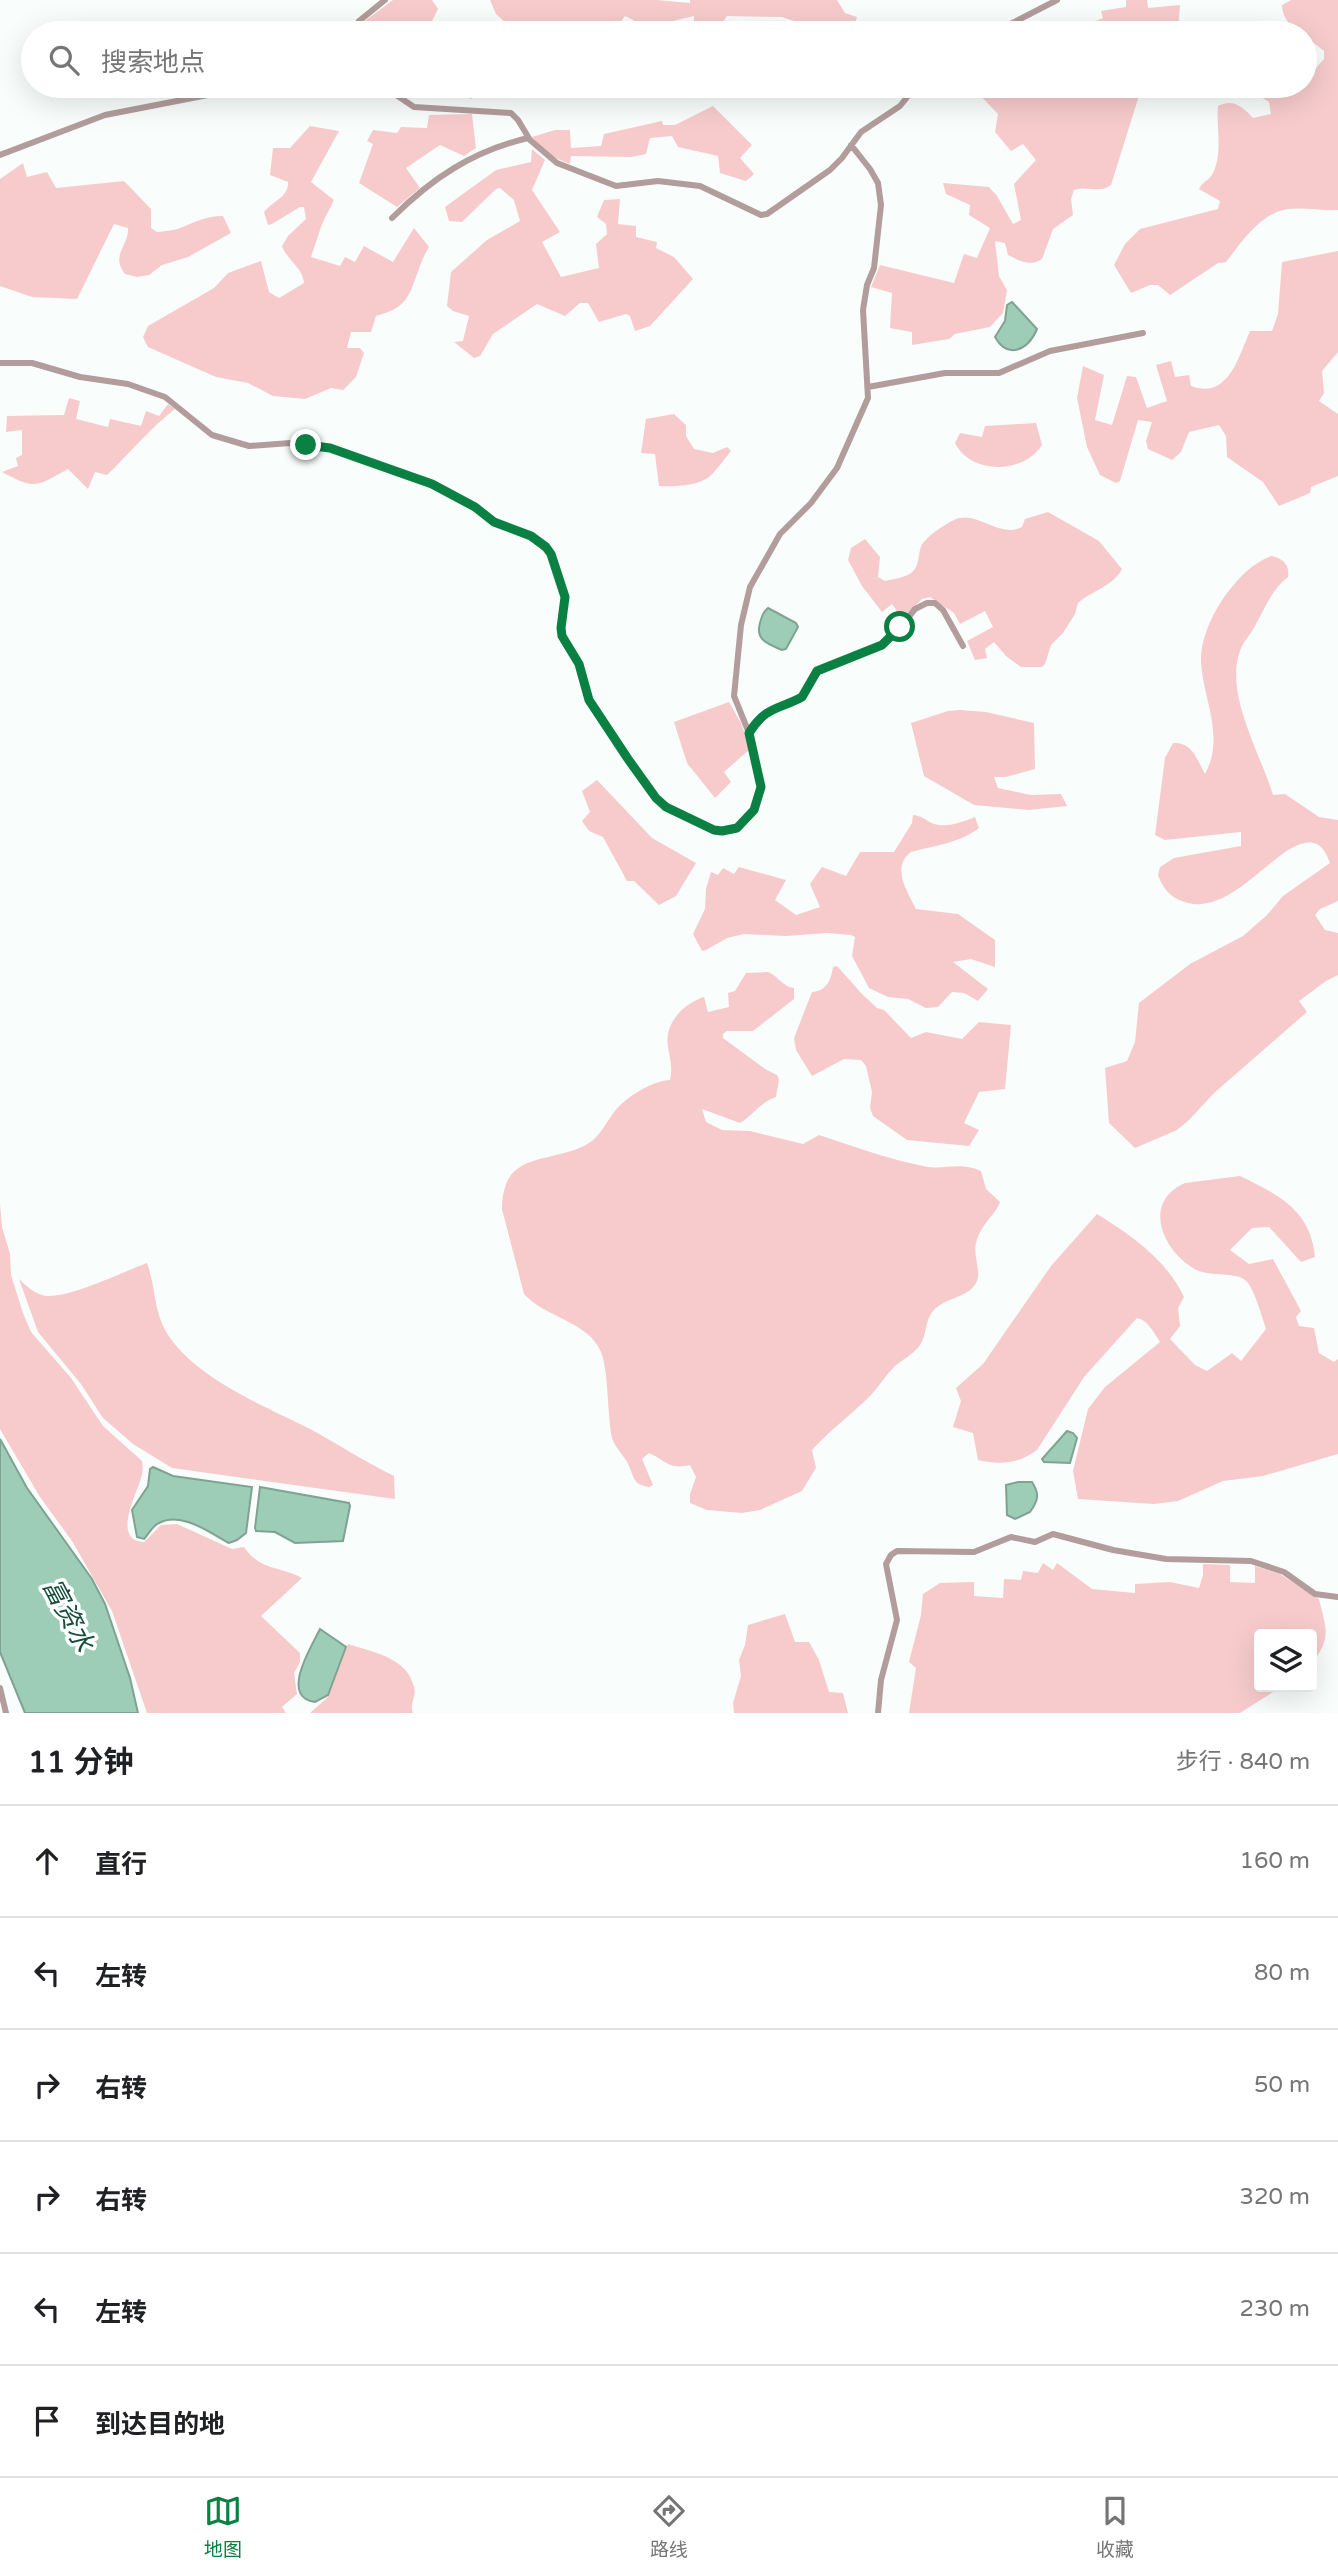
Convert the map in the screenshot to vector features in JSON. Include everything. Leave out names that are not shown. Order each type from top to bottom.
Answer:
[{"type":"street","points":[[359,21],[385,0]]},
{"type":"street","points":[[1016,21],[1057,0]]},
{"type":"street","points":[[0,155],[105,115],[192,98]]},
{"type":"street","points":[[401,98],[414,107],[508,112],[518,120],[528,138],[542,153],[557,163],[613,185],[658,181],[700,186],[761,215],[826,173],[842,158],[861,132],[907,98]]},
{"type":"street","points":[[392,218],[422,190],[472,156],[498,145],[528,138]]},
{"type":"street","points":[[0,363],[32,363],[80,377],[128,384],[165,397],[212,435],[249,446],[290,443],[330,448],[432,484],[475,507],[494,522],[540,542],[551,554],[565,594],[561,633],[579,664],[589,700],[656,798],[678,814],[711,829],[722,831],[737,828],[754,810],[761,787],[749,733],[734,696],[741,625],[750,587],[780,534],[811,503],[837,468],[868,398],[863,310],[874,268],[881,205],[878,183],[851,145]]},
{"type":"street","points":[[868,387],[945,373],[999,373],[1050,351],[1143,333]]},
{"type":"street","points":[[749,733],[769,710],[802,697],[817,671],[882,645],[915,609],[927,603],[936,603],[943,610],[963,646]]},
{"type":"street","points":[[878,1713],[880,1680],[897,1620],[886,1564],[897,1550],[974,1552],[1011,1537],[1035,1542],[1053,1534],[1166,1559],[1251,1561],[1284,1572],[1315,1594],[1338,1597]]},
{"type":"street","points":[[0,1688],[6,1713]]},
{"type":"shaded area","points":[[393,0],[432,0],[438,9],[432,21],[365,21]]},
{"type":"shaded area","points":[[490,0],[657,0],[690,3],[690,0],[837,0],[845,13],[857,17],[856,21],[794,21],[782,17],[727,16],[723,21],[694,21],[694,16],[673,21],[635,21],[625,16],[621,21],[504,21],[496,14]]},
{"type":"shaded area","points":[[1126,0],[1147,0],[1148,8],[1180,5],[1179,21],[1096,21],[1103,18],[1101,11],[1126,7]]},
{"type":"shaded area","points":[[1291,0],[1338,0],[1338,210],[1288,209],[1278,212],[1260,222],[1226,262],[1218,263],[1170,295],[1158,285],[1150,285],[1131,293],[1114,265],[1125,244],[1140,229],[1218,209],[1220,201],[1199,189],[1212,175],[1216,165],[1218,106],[1233,103],[1253,118],[1271,114],[1269,102],[1263,98],[1317,98],[1317,67],[1324,59],[1324,51],[1317,45],[1317,21],[1288,21],[1282,5]]},
{"type":"shaded area","points":[[983,98],[1138,98],[1111,185],[1102,189],[1074,190],[1071,199],[1073,215],[1053,229],[1042,259],[1033,263],[1021,261],[1008,255],[1005,243],[995,241],[999,276],[1007,290],[1003,313],[990,327],[955,334],[949,339],[912,345],[912,332],[890,328],[892,293],[871,287],[880,265],[954,283],[964,254],[977,258],[990,228],[969,215],[970,205],[946,194],[943,183],[989,187],[1013,224],[1021,220],[1014,184],[1036,160],[1023,144],[1011,151],[995,132],[998,114]]},
{"type":"shaded area","points":[[713,106],[752,145],[740,158],[754,174],[746,181],[720,173],[718,156],[678,147],[672,136],[650,138],[646,154],[631,157],[571,156],[570,164],[544,150],[532,137],[555,130],[570,130],[571,148],[601,146],[604,134],[662,121],[663,125],[675,125]]},
{"type":"shaded area","points":[[472,114],[476,148],[464,156],[440,145],[406,168],[420,188],[397,207],[359,183],[373,144],[367,141],[373,130],[397,133],[401,127],[427,128],[429,115]]},
{"type":"shaded area","points":[[310,126],[339,131],[311,182],[334,200],[322,224],[311,257],[340,266],[345,257],[355,262],[364,246],[393,262],[414,228],[429,247],[412,288],[403,302],[376,316],[371,332],[351,332],[347,348],[360,348],[364,353],[356,377],[343,390],[331,388],[305,399],[273,396],[248,383],[216,377],[148,347],[143,337],[148,326],[214,288],[228,273],[261,261],[269,292],[279,298],[304,283],[301,273],[282,246],[288,236],[306,219],[304,207],[268,225],[264,212],[288,187],[288,182],[270,175],[273,148],[290,148]]},
{"type":"shaded area","points":[[532,149],[545,160],[532,190],[560,232],[542,242],[561,277],[599,268],[596,244],[607,234],[606,224],[597,217],[604,200],[620,199],[618,224],[636,226],[636,237],[657,242],[656,248],[674,257],[693,279],[650,326],[635,331],[630,316],[626,314],[599,322],[588,303],[580,303],[565,316],[537,304],[493,334],[480,356],[474,358],[454,342],[463,341],[469,316],[447,306],[451,272],[487,240],[520,221],[514,200],[500,188],[462,222],[449,221],[445,207],[496,170],[531,162]]},
{"type":"shaded area","points":[[23,163],[27,177],[47,172],[56,188],[124,181],[151,209],[151,228],[157,232],[223,216],[231,233],[188,257],[162,265],[149,275],[137,277],[125,274],[119,261],[128,228],[114,224],[77,299],[32,297],[0,286],[0,179]]},
{"type":"shaded area","points":[[1338,251],[1338,352],[1322,371],[1324,393],[1319,401],[1338,414],[1338,476],[1311,487],[1310,493],[1279,506],[1263,482],[1227,457],[1226,436],[1219,425],[1189,432],[1181,452],[1172,460],[1148,449],[1146,441],[1152,422],[1138,420],[1120,481],[1116,483],[1100,475],[1087,447],[1077,398],[1083,366],[1104,375],[1095,420],[1112,425],[1127,376],[1136,377],[1147,408],[1167,401],[1156,365],[1171,361],[1175,377],[1189,375],[1191,386],[1204,389],[1214,387],[1230,374],[1250,331],[1272,331],[1278,314],[1282,262]]},
{"type":"shaded area","points":[[69,398],[80,401],[76,419],[108,427],[110,419],[141,426],[146,411],[159,416],[168,404],[175,409],[107,475],[95,472],[88,489],[68,469],[49,480],[35,484],[22,482],[2,472],[18,466],[16,458],[22,455],[22,430],[6,432],[7,416],[64,415]]},
{"type":"shaded area","points":[[674,414],[686,425],[686,436],[694,449],[713,453],[727,447],[731,451],[704,480],[685,485],[659,486],[655,454],[641,453],[646,419]]},
{"type":"shaded area","points":[[1036,423],[1042,445],[1033,455],[1010,466],[997,467],[972,461],[955,443],[960,433],[982,437],[985,426]]},
{"type":"shaded area","points":[[1048,512],[1099,541],[1122,569],[1108,584],[1078,603],[1075,614],[1063,633],[1051,645],[1042,667],[1021,667],[1007,657],[994,642],[985,649],[987,658],[975,660],[967,641],[993,627],[985,611],[960,624],[954,613],[930,597],[922,599],[902,618],[892,604],[882,612],[862,586],[848,560],[851,548],[865,539],[880,557],[878,577],[885,581],[898,578],[914,570],[921,546],[926,540],[954,520],[971,518],[1013,530],[1022,527],[1025,519]]},
{"type":"shaded area","points":[[1271,556],[1285,563],[1288,577],[1273,593],[1242,646],[1236,671],[1237,689],[1247,726],[1273,795],[1285,794],[1319,817],[1338,820],[1338,901],[1320,909],[1315,915],[1325,930],[1338,933],[1338,975],[1299,1001],[1307,1012],[1214,1093],[1189,1120],[1177,1130],[1135,1148],[1109,1123],[1105,1068],[1127,1061],[1135,1042],[1139,1003],[1190,964],[1243,936],[1267,915],[1283,896],[1330,863],[1319,846],[1313,843],[1300,844],[1223,898],[1206,904],[1188,903],[1173,897],[1158,875],[1160,867],[1174,858],[1241,846],[1241,832],[1165,840],[1155,835],[1165,758],[1173,743],[1180,743],[1190,749],[1205,774],[1211,760],[1212,719],[1201,663],[1208,626],[1222,600],[1237,582],[1252,567]]},
{"type":"shaded area","points":[[729,702],[741,723],[750,749],[724,772],[731,782],[715,798],[687,763],[674,722]]},
{"type":"shaded area","points":[[948,711],[986,712],[1034,723],[1035,769],[1006,777],[994,777],[998,788],[1031,795],[1061,794],[1067,806],[1029,810],[974,805],[924,776],[911,723]]},
{"type":"shaded area","points":[[597,780],[652,838],[696,863],[676,896],[659,905],[634,881],[627,881],[603,837],[589,831],[582,821],[590,812],[582,791]]},
{"type":"shaded area","points":[[913,815],[934,824],[944,825],[975,817],[979,828],[955,841],[911,852],[905,858],[901,872],[916,909],[958,914],[995,940],[995,967],[971,959],[953,962],[988,989],[978,1001],[964,993],[952,992],[938,1007],[926,1008],[908,999],[888,997],[869,988],[852,956],[855,937],[851,935],[744,934],[727,938],[702,951],[693,934],[705,909],[706,889],[711,872],[718,875],[723,868],[734,874],[739,867],[786,880],[775,900],[796,915],[820,907],[810,884],[822,867],[846,876],[860,852],[894,852],[912,823]]},
{"type":"shaded area","points":[[837,966],[862,994],[877,1008],[884,1010],[911,1038],[926,1032],[962,1039],[979,1022],[1011,1025],[1005,1089],[979,1092],[964,1123],[979,1130],[969,1146],[907,1140],[873,1116],[870,1108],[872,1092],[866,1066],[861,1060],[844,1059],[812,1076],[796,1050],[794,1038],[812,992],[825,987],[833,967]]},
{"type":"shaded area","points":[[768,972],[794,988],[794,999],[753,1031],[727,1031],[723,1038],[777,1075],[779,1079],[776,1097],[765,1102],[740,1123],[702,1109],[706,1122],[722,1130],[750,1131],[803,1144],[819,1135],[910,1163],[931,1167],[973,1168],[981,1171],[986,1189],[1000,1202],[981,1230],[976,1243],[978,1277],[974,1287],[933,1311],[918,1348],[895,1366],[871,1395],[812,1450],[816,1468],[802,1491],[760,1510],[742,1513],[707,1510],[690,1503],[696,1477],[690,1465],[672,1466],[649,1453],[642,1459],[653,1485],[640,1485],[635,1480],[612,1438],[601,1352],[586,1333],[524,1294],[502,1204],[507,1182],[516,1170],[532,1161],[574,1150],[592,1141],[626,1100],[648,1087],[670,1080],[669,1030],[682,1010],[704,997],[708,1012],[729,1007],[728,993],[735,991],[746,973]]},
{"type":"shaded area","points":[[1240,1176],[1290,1206],[1307,1227],[1312,1241],[1315,1257],[1301,1262],[1269,1227],[1252,1228],[1230,1250],[1249,1264],[1273,1259],[1301,1311],[1296,1317],[1299,1326],[1314,1328],[1319,1353],[1334,1362],[1338,1359],[1338,1454],[1263,1476],[1223,1481],[1178,1501],[1154,1504],[1078,1499],[1073,1471],[1088,1409],[1105,1387],[1160,1342],[1148,1324],[1137,1318],[1084,1377],[1037,1450],[1009,1462],[978,1460],[973,1433],[953,1427],[961,1401],[956,1388],[983,1364],[1051,1266],[1097,1214],[1147,1250],[1177,1283],[1184,1297],[1178,1308],[1180,1326],[1170,1339],[1195,1365],[1207,1371],[1232,1353],[1241,1361],[1266,1329],[1252,1289],[1240,1277],[1199,1271],[1182,1260],[1166,1238],[1160,1213],[1172,1191],[1185,1183]]},
{"type":"shaded area","points":[[0,1204],[2,1227],[10,1254],[11,1275],[31,1332],[71,1378],[103,1426],[142,1461],[142,1476],[127,1525],[129,1534],[134,1540],[144,1542],[161,1525],[177,1524],[232,1549],[244,1547],[250,1555],[264,1564],[302,1578],[261,1616],[300,1653],[300,1662],[294,1673],[297,1694],[282,1707],[286,1713],[147,1713],[112,1611],[72,1541],[40,1497],[0,1429]]},
{"type":"shaded area","points":[[147,1263],[161,1322],[177,1347],[211,1376],[230,1388],[394,1476],[395,1499],[172,1468],[133,1444],[103,1418],[81,1384],[38,1332],[19,1279],[36,1292],[51,1296],[78,1290]]},
{"type":"shaded area","points":[[1043,1563],[1053,1570],[1057,1563],[1092,1589],[1135,1593],[1135,1584],[1170,1582],[1199,1588],[1203,1564],[1230,1565],[1230,1582],[1255,1583],[1255,1566],[1280,1574],[1319,1599],[1325,1639],[1317,1656],[1317,1629],[1254,1629],[1254,1692],[1273,1692],[1240,1713],[909,1713],[916,1668],[909,1662],[921,1615],[923,1594],[940,1583],[974,1582],[974,1596],[1003,1598],[1004,1579],[1021,1580],[1023,1571],[1038,1573]]},
{"type":"shaded area","points":[[785,1614],[795,1642],[809,1642],[819,1660],[829,1692],[843,1693],[848,1713],[734,1713],[733,1703],[741,1676],[739,1660],[748,1625]]},
{"type":"shaded area","points":[[348,1644],[387,1657],[404,1669],[414,1687],[413,1713],[310,1713],[328,1697]]},
{"type":"water","points":[[1012,302],[1037,329],[1018,350],[1006,348],[995,337],[1005,321],[1007,305]]},
{"type":"water","points":[[768,608],[796,623],[798,627],[786,649],[782,650],[768,643],[759,634],[761,618]]},
{"type":"water","points":[[1067,1431],[1077,1438],[1070,1463],[1044,1462],[1042,1459]]},
{"type":"water","name":"富资水","points":[[0,1439],[27,1488],[92,1579],[105,1604],[130,1678],[138,1713],[25,1713],[0,1652]]},
{"type":"water","points":[[153,1467],[173,1476],[252,1487],[246,1533],[229,1543],[186,1521],[168,1520],[157,1524],[144,1539],[137,1537],[132,1510],[148,1486],[150,1469]]},
{"type":"water","points":[[1032,1482],[1037,1497],[1030,1512],[1015,1519],[1007,1515],[1006,1485]]},
{"type":"water","points":[[260,1487],[349,1503],[343,1541],[295,1543],[275,1532],[256,1531]]},
{"type":"water","points":[[320,1629],[346,1647],[328,1695],[315,1702],[305,1698],[299,1691],[299,1681],[305,1658]]},
{"type":"route","points":[[306,445],[330,448],[432,484],[475,507],[494,522],[531,536],[546,547],[565,594],[561,633],[579,664],[589,700],[656,798],[678,814],[714,830],[737,828],[757,805],[761,779],[749,733],[758,721],[769,710],[802,697],[817,671],[882,645],[900,627]]}]
